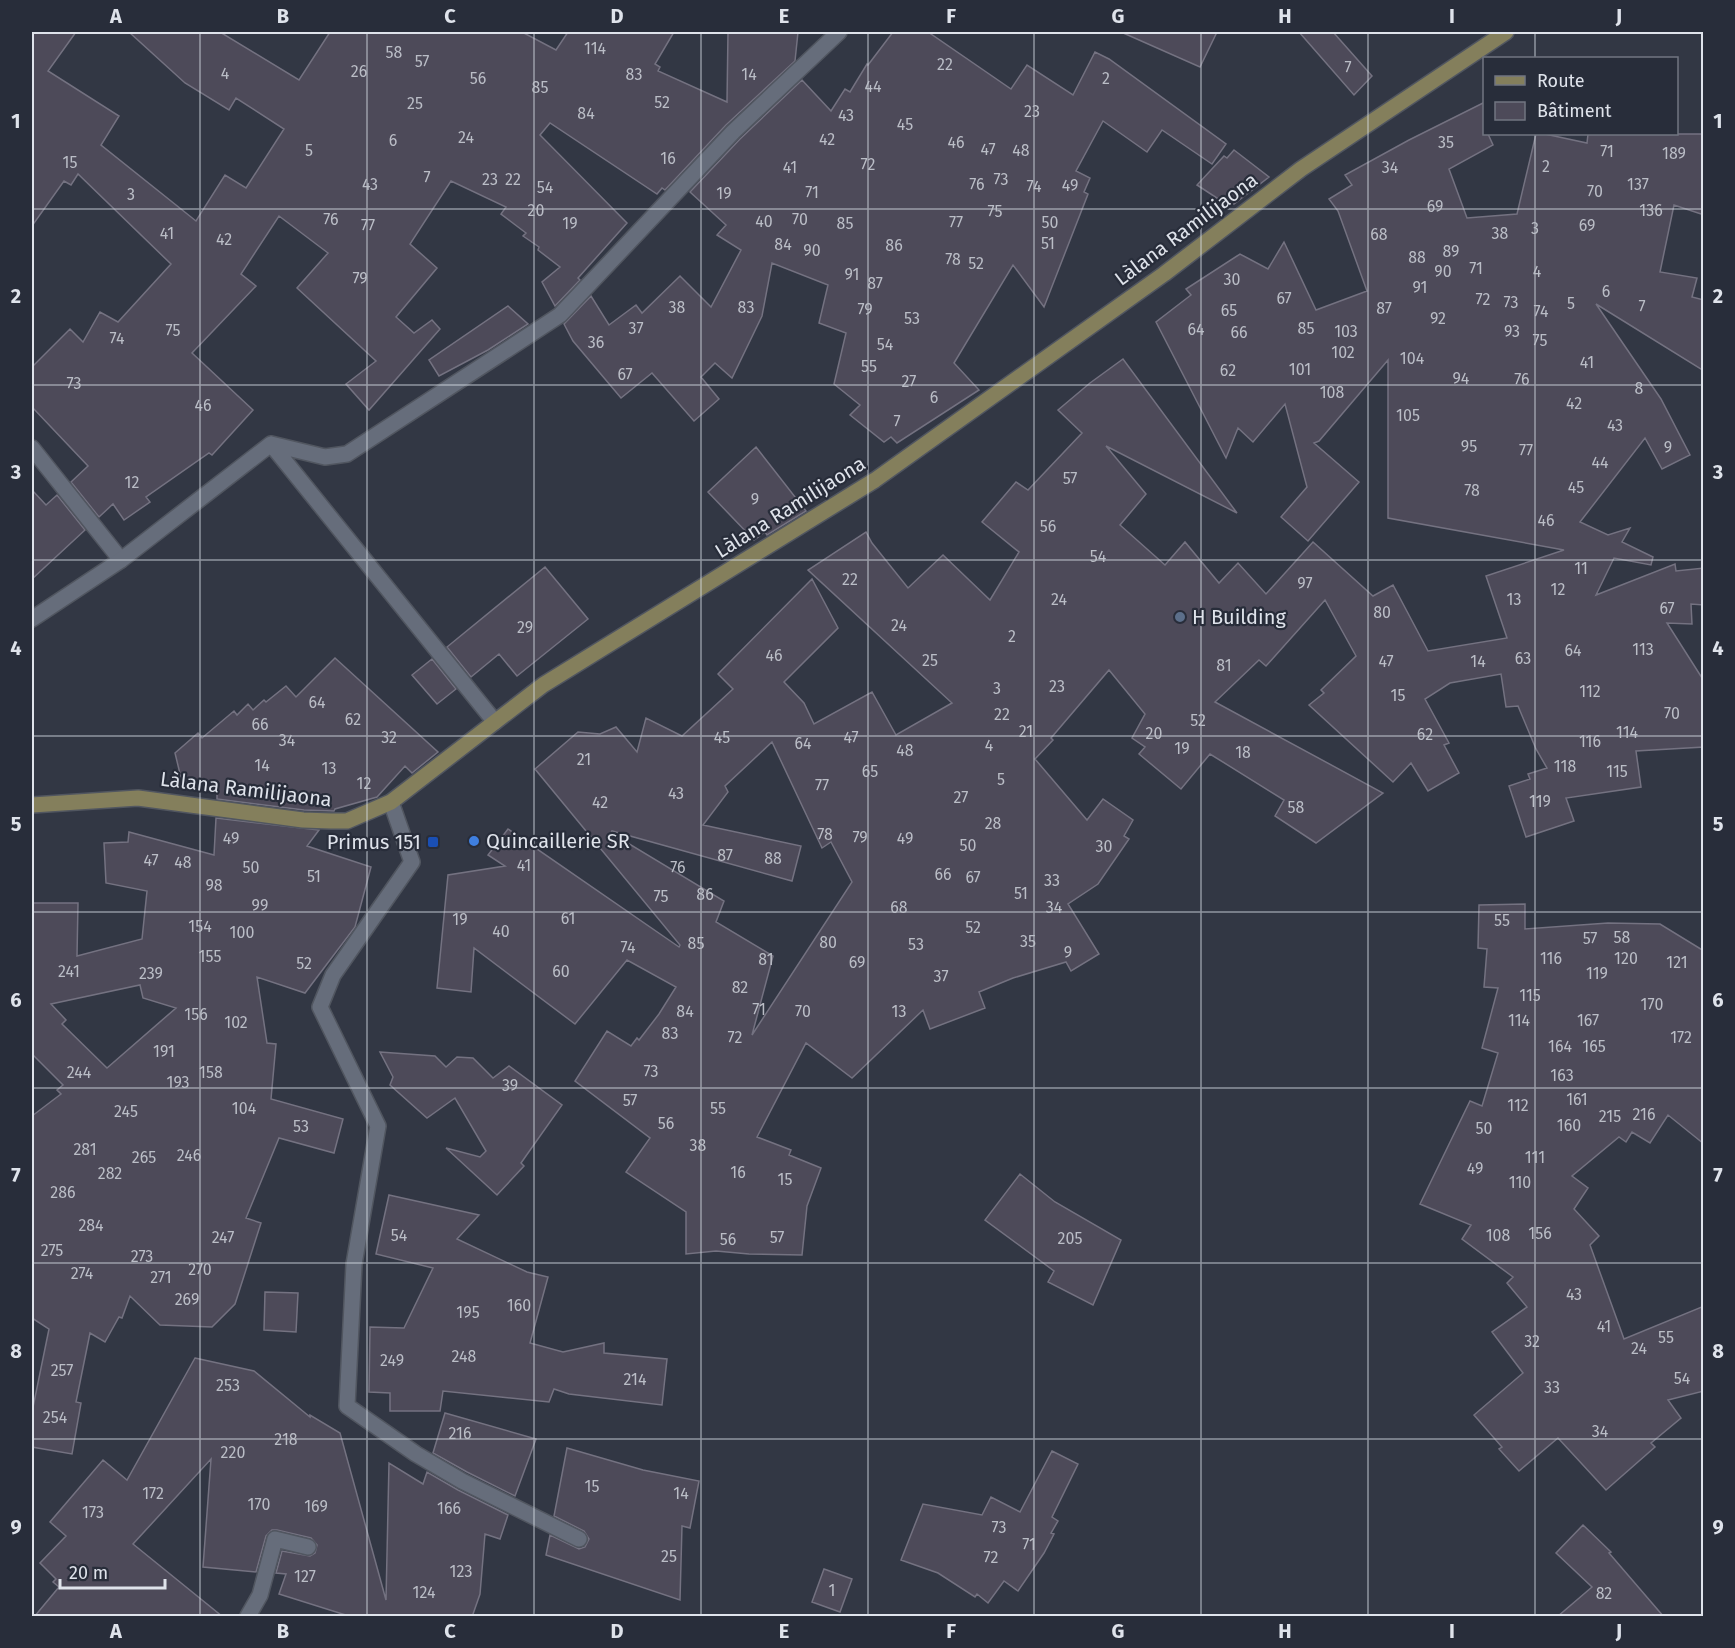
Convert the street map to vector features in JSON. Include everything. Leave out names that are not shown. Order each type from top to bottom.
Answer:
[{"type":"street","points":[[271,444],[326,457],[347,454],[560,315],[733,132],[839,32]]},
{"type":"street","name":"Làlana Ramilijaona","points":[[32,805],[138,798],[332,822],[347,821],[391,802],[543,685],[875,480],[1164,274],[1301,169],[1506,32]]},
{"type":"street","points":[[32,619],[121,560],[271,444]]},
{"type":"street","points":[[271,444],[495,722]]},
{"type":"street","points":[[32,448],[121,560]]},
{"type":"street","points":[[391,802],[412,861],[333,975],[320,1007],[378,1126],[354,1264],[347,1406],[416,1454],[462,1481],[579,1539]]},
{"type":"street","points":[[248,1617],[260,1595],[275,1539],[308,1547]]},
{"type":"building","points":[[32,32],[76,32],[48,71],[119,116],[101,145],[196,221],[225,175],[246,188],[284,129],[236,98],[229,110],[185,83],[129,32],[220,32],[299,80],[330,32],[522,32],[556,50],[568,32],[674,32],[655,64],[660,67],[658,71],[727,102],[728,32],[798,32],[795,61],[726,125],[665,190],[662,188],[657,194],[550,123],[540,135],[627,223],[578,278],[580,280],[555,306],[542,282],[560,267],[538,250],[539,247],[523,236],[526,233],[501,214],[506,207],[451,181],[410,244],[437,268],[396,317],[414,333],[432,320],[440,329],[369,410],[346,384],[376,361],[297,288],[328,253],[279,216],[241,274],[256,286],[192,353],[253,410],[212,455],[209,453],[146,497],[150,502],[124,520],[113,504],[99,517],[71,482],[88,466],[32,407],[32,367],[70,329],[83,342],[100,312],[118,322],[171,264],[78,174],[71,185],[64,181],[32,226]]},
{"type":"building","points":[[893,32],[928,32],[1011,89],[1027,65],[1073,95],[1095,52],[1109,59],[1226,144],[1212,164],[1162,130],[1147,152],[1103,121],[1076,171],[1090,178],[1084,192],[1088,194],[1044,307],[1013,265],[954,363],[979,390],[897,443],[891,437],[884,442],[850,415],[860,405],[834,384],[846,333],[819,323],[828,285],[772,263],[762,316],[732,378],[715,363],[701,377],[719,399],[694,421],[652,373],[621,398],[573,341],[564,324],[591,296],[609,325],[636,305],[642,313],[680,276],[711,307],[741,250],[717,235],[726,225],[690,192],[740,139],[802,80],[831,111],[845,89],[850,92],[867,64]]},
{"type":"building","points":[[1121,32],[1217,32],[1200,67]]},
{"type":"building","points":[[1299,32],[1333,32],[1372,76],[1354,95]]},
{"type":"building","points":[[1483,103],[1483,135],[1488,135],[1493,145],[1449,169],[1467,218],[1517,214],[1536,135],[1550,135],[1587,143],[1588,135],[1704,134],[1704,215],[1674,205],[1660,272],[1697,278],[1692,297],[1704,300],[1704,371],[1596,304],[1661,399],[1690,455],[1662,469],[1645,438],[1580,522],[1608,535],[1630,528],[1622,542],[1653,557],[1651,565],[1614,558],[1596,595],[1675,564],[1676,571],[1704,568],[1704,605],[1691,604],[1692,624],[1667,623],[1704,681],[1704,747],[1636,751],[1641,787],[1566,798],[1574,821],[1526,837],[1509,786],[1530,779],[1528,774],[1547,768],[1536,749],[1518,706],[1506,707],[1501,674],[1450,683],[1425,699],[1449,743],[1444,745],[1459,773],[1428,791],[1411,763],[1393,782],[1309,705],[1324,693],[1321,690],[1356,656],[1325,600],[1266,666],[1259,660],[1215,702],[1383,793],[1316,843],[1275,816],[1284,800],[1210,754],[1181,789],[1139,754],[1145,747],[1132,738],[1145,714],[1109,670],[1035,759],[1087,820],[1103,799],[1133,820],[1124,836],[1129,839],[1098,884],[1068,904],[1099,954],[1071,971],[1066,962],[1013,978],[979,992],[985,1008],[930,1029],[923,1010],[852,1078],[806,1043],[757,1137],[791,1150],[789,1155],[821,1168],[807,1206],[802,1255],[716,1251],[686,1254],[686,1212],[626,1172],[650,1138],[575,1081],[607,1031],[631,1046],[637,1038],[639,1040],[659,1014],[676,987],[627,960],[575,1024],[474,948],[471,992],[437,988],[448,875],[505,866],[488,855],[508,829],[679,947],[680,945],[535,769],[578,732],[600,734],[616,727],[637,752],[646,718],[682,736],[733,689],[718,674],[812,579],[838,628],[784,682],[804,703],[814,724],[872,692],[896,735],[952,703],[808,570],[866,532],[872,543],[908,588],[943,555],[990,600],[1019,552],[982,522],[1016,482],[1028,490],[1082,433],[1058,410],[1123,359],[1237,513],[1106,446],[1146,494],[1120,525],[1165,565],[1185,542],[1219,583],[1238,563],[1266,594],[1313,542],[1373,596],[1393,585],[1428,651],[1507,638],[1486,576],[1564,550],[1388,518],[1388,360],[1319,441],[1314,443],[1359,482],[1308,541],[1281,517],[1307,487],[1285,404],[1253,442],[1238,428],[1226,458],[1156,322],[1191,295],[1186,289],[1240,254],[1268,269],[1284,242],[1316,310],[1367,291],[1338,211],[1329,199],[1352,185],[1345,175]],"holes":[[[772,742],[822,848],[831,842],[852,882],[752,1035],[773,956],[716,922],[724,901],[611,833],[612,831],[792,881],[801,846],[703,825],[728,792],[725,786]]]},
{"type":"building","points":[[1234,150],[1269,177],[1234,204],[1226,204],[1197,185],[1224,156],[1227,158]]},
{"type":"building","points":[[508,306],[528,324],[488,350],[439,376],[429,360]]},
{"type":"building","points":[[756,447],[806,511],[767,535],[765,532],[754,540],[708,492]]},
{"type":"building","points":[[32,490],[46,505],[57,495],[85,530],[32,579]]},
{"type":"building","points":[[545,567],[588,619],[517,676],[499,654],[471,677],[447,647]]},
{"type":"building","points":[[335,658],[438,752],[412,773],[405,766],[377,797],[334,811],[304,810],[217,799],[217,787],[182,782],[175,753],[198,733],[202,738],[234,711],[237,715],[248,704],[253,710],[286,686],[296,697]]},
{"type":"building","points":[[432,659],[456,689],[437,704],[412,675]]},
{"type":"building","points":[[216,818],[319,830],[307,846],[371,867],[355,927],[305,993],[257,977],[267,1043],[276,1044],[271,1099],[343,1119],[334,1153],[279,1138],[246,1218],[261,1223],[235,1304],[212,1327],[160,1325],[130,1296],[122,1318],[119,1317],[105,1342],[90,1333],[76,1402],[81,1403],[72,1454],[32,1447],[32,1412],[49,1329],[32,1318],[32,1116],[61,1094],[57,1090],[63,1085],[32,1054],[32,903],[78,903],[77,956],[142,939],[147,891],[106,883],[104,843],[128,842],[129,832],[214,855]],"holes":[[[140,985],[143,998],[176,1008],[107,1068],[62,1024],[66,1020],[51,1004]]]},
{"type":"building","points":[[1525,904],[1525,929],[1608,923],[1660,924],[1704,951],[1704,1144],[1668,1115],[1650,1143],[1632,1132],[1626,1142],[1619,1137],[1572,1176],[1588,1188],[1574,1209],[1599,1236],[1590,1245],[1624,1339],[1704,1306],[1704,1391],[1668,1400],[1681,1418],[1651,1443],[1655,1447],[1606,1490],[1558,1438],[1519,1471],[1499,1449],[1502,1447],[1474,1415],[1523,1373],[1492,1332],[1527,1307],[1507,1283],[1513,1277],[1462,1239],[1471,1225],[1420,1204],[1470,1101],[1482,1106],[1498,1053],[1482,1048],[1498,988],[1484,987],[1487,949],[1478,948],[1479,905]]},
{"type":"building","points":[[380,1052],[435,1056],[446,1067],[457,1057],[473,1058],[493,1078],[509,1066],[562,1105],[521,1163],[524,1166],[497,1195],[446,1148],[480,1157],[486,1151],[455,1098],[427,1118],[390,1085],[393,1077]]},
{"type":"building","points":[[1020,1174],[1055,1202],[1121,1240],[1093,1305],[1048,1282],[1054,1271],[985,1220]]},
{"type":"building","points":[[389,1195],[479,1215],[457,1239],[527,1272],[548,1277],[530,1343],[563,1352],[604,1343],[604,1353],[667,1359],[662,1405],[569,1394],[554,1389],[549,1402],[443,1391],[440,1411],[390,1411],[390,1393],[369,1392],[370,1327],[404,1328],[433,1268],[376,1254]]},
{"type":"building","points":[[265,1292],[298,1293],[296,1332],[264,1330]]},
{"type":"building","points":[[195,1358],[254,1371],[310,1417],[310,1415],[340,1433],[386,1600],[389,1463],[423,1484],[427,1472],[508,1515],[500,1539],[485,1534],[480,1594],[472,1617],[352,1617],[279,1594],[286,1574],[276,1573],[282,1551],[310,1556],[315,1553],[317,1545],[311,1538],[277,1530],[272,1530],[266,1536],[256,1572],[203,1567],[211,1459],[133,1544],[223,1617],[34,1617],[59,1587],[53,1582],[56,1579],[40,1563],[66,1536],[50,1522],[103,1460],[127,1480]]},
{"type":"building","points":[[445,1413],[536,1439],[515,1496],[433,1453]]},
{"type":"building","points":[[567,1448],[643,1470],[699,1481],[690,1528],[682,1526],[680,1600],[546,1555],[550,1535],[579,1549],[585,1547],[589,1539],[584,1531],[554,1516]]},
{"type":"building","points":[[1052,1451],[1078,1464],[1052,1517],[1058,1521],[1051,1533],[1054,1534],[1018,1591],[1004,1581],[988,1603],[977,1594],[975,1597],[938,1573],[901,1560],[923,1504],[982,1515],[991,1497],[1020,1512]]},
{"type":"building","points":[[1583,1525],[1611,1552],[1609,1553],[1664,1617],[1557,1617],[1592,1587],[1556,1553]]},
{"type":"building","points":[[824,1569],[852,1579],[840,1612],[812,1602]]},
{"type":"place","name":"H Building","points":[[1180,617]]},
{"type":"place","name":"Quincaillerie SR","points":[[474,841]]},
{"type":"place","name":"Primus 151","points":[[433,842]]}]
